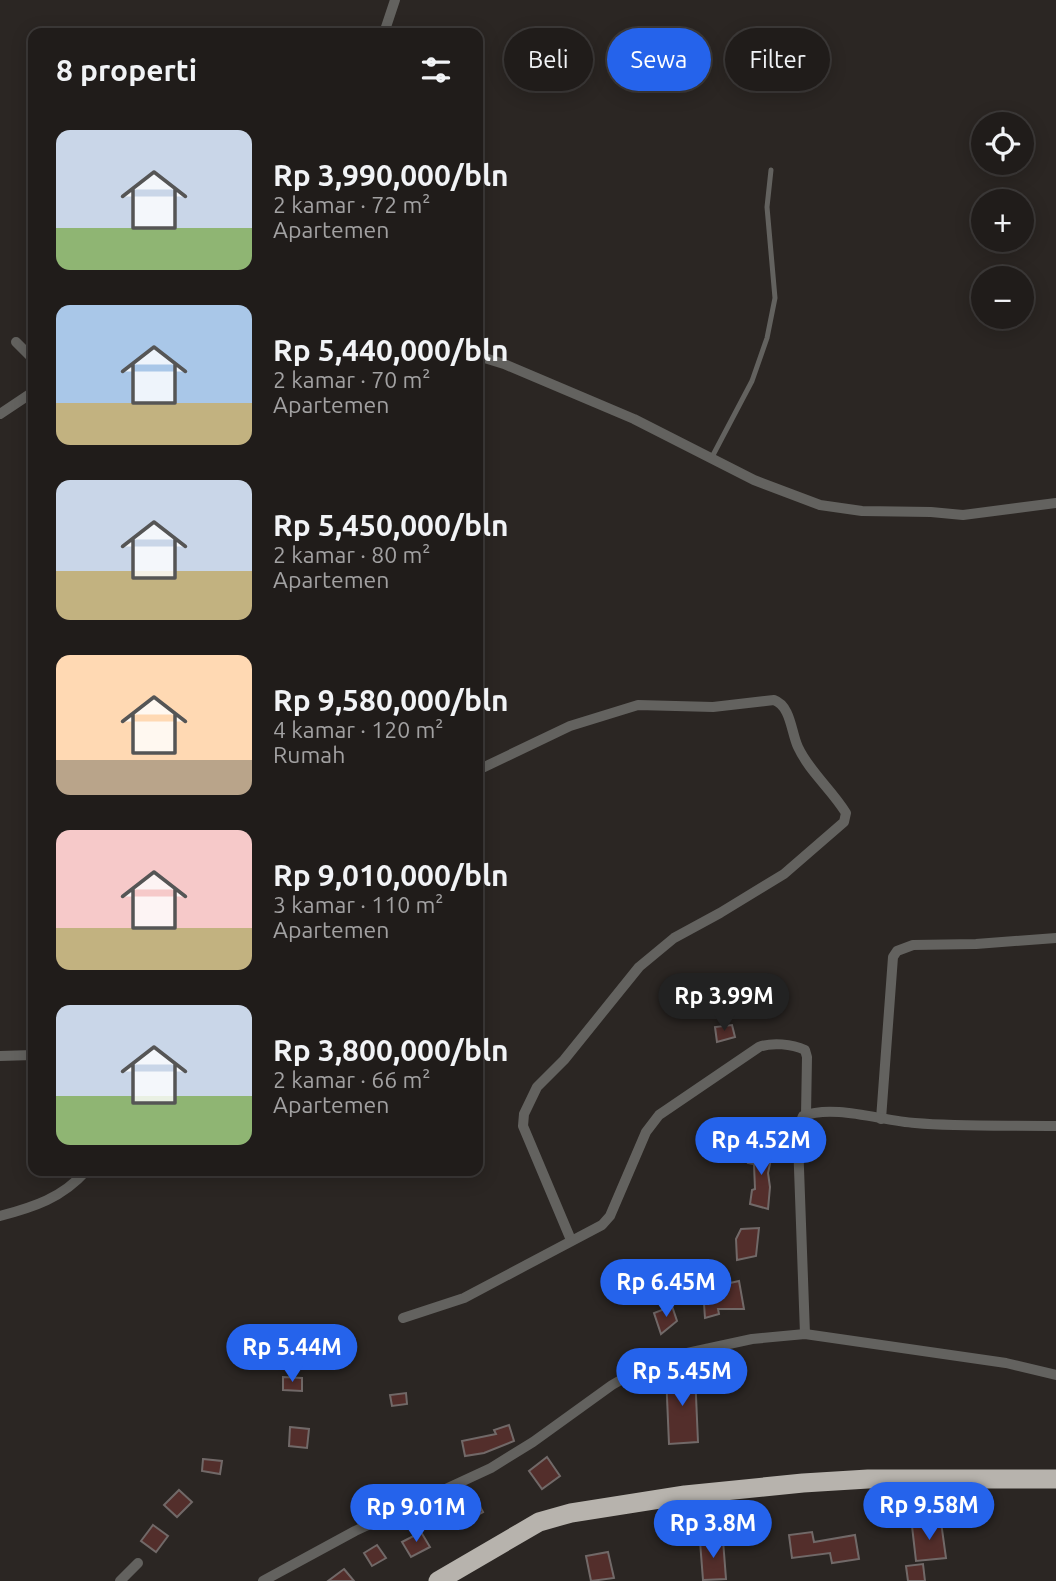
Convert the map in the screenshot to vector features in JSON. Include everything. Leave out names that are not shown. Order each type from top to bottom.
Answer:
[{"type":"highway","points":[[438,1581],[539,1522],[571,1513],[685,1495],[803,1483],[868,1479],[1056,1479]]},
{"type":"street","points":[[386,28],[395,0]]},
{"type":"street","points":[[16,342],[28,354]]},
{"type":"street","points":[[483,358],[634,419],[754,480],[820,505],[963,515],[1056,503]]},
{"type":"street","points":[[0,414],[28,395]]},
{"type":"street","points":[[483,768],[570,726],[638,705],[713,708],[774,700],[780,702],[785,709],[803,757],[846,813],[844,822],[784,874],[660,947],[634,972],[564,1060],[537,1087],[524,1114],[523,1126],[571,1240]]},
{"type":"street","points":[[881,1119],[893,957],[897,951],[913,945],[1056,939]]},
{"type":"street","points":[[403,1318],[464,1298],[607,1222],[646,1132],[659,1115],[759,1047],[768,1044],[805,1050],[806,1115]]},
{"type":"street","points":[[0,1056],[28,1055]]},
{"type":"street","points":[[804,1334],[798,1141],[799,1121],[806,1115],[844,1114],[915,1123],[1056,1126]]},
{"type":"street","points":[[0,1216],[40,1205],[69,1187],[81,1176]]},
{"type":"street","points":[[263,1581],[355,1531],[491,1468],[533,1443],[612,1385],[647,1366],[678,1354],[729,1343],[804,1334],[1006,1363],[1056,1375]]},
{"type":"street","points":[[120,1581],[138,1563]]},
{"type":"lane","points":[[712,457],[752,381],[767,338],[775,298],[767,206],[771,170]]},
{"type":"building","points":[[732,1025],[735,1037],[717,1042],[715,1027]]},
{"type":"building","points":[[752,1148],[773,1150],[768,1173],[768,1209],[750,1204],[752,1190],[755,1189],[754,1164],[748,1163]]},
{"type":"building","points":[[759,1228],[756,1256],[737,1260],[736,1239],[741,1229]]},
{"type":"building","points":[[739,1281],[744,1309],[718,1309],[719,1314],[705,1318],[703,1289]]},
{"type":"building","points":[[672,1306],[677,1321],[661,1334],[654,1313]]},
{"type":"building","points":[[695,1373],[698,1442],[669,1444],[666,1374]]},
{"type":"building","points":[[283,1377],[302,1378],[302,1391],[283,1390]]},
{"type":"building","points":[[406,1393],[407,1404],[392,1406],[390,1395]]},
{"type":"building","points":[[509,1425],[514,1441],[484,1453],[465,1456],[462,1441],[496,1434],[494,1430]]},
{"type":"building","points":[[290,1427],[309,1429],[307,1448],[289,1446]]},
{"type":"building","points":[[547,1457],[560,1476],[542,1489],[529,1471]]},
{"type":"building","points":[[203,1459],[222,1461],[220,1474],[202,1471]]},
{"type":"building","points":[[179,1490],[192,1502],[177,1517],[164,1505]]},
{"type":"building","points":[[477,1501],[483,1512],[469,1520],[463,1509]]},
{"type":"building","points":[[941,1522],[946,1558],[916,1561],[912,1526]]},
{"type":"building","points":[[153,1525],[168,1536],[156,1552],[141,1541]]},
{"type":"building","points":[[421,1532],[430,1547],[411,1557],[402,1542]]},
{"type":"building","points":[[812,1532],[814,1542],[855,1535],[859,1559],[832,1563],[830,1553],[792,1558],[789,1535]]},
{"type":"building","points":[[723,1540],[726,1579],[703,1580],[700,1541]]},
{"type":"building","points":[[377,1545],[386,1558],[372,1566],[364,1553]]},
{"type":"building","points":[[608,1552],[614,1578],[591,1581],[586,1556]]},
{"type":"building","points":[[923,1564],[925,1581],[908,1581],[906,1566]]},
{"type":"building","points":[[344,1569],[354,1581],[328,1581]]}]
